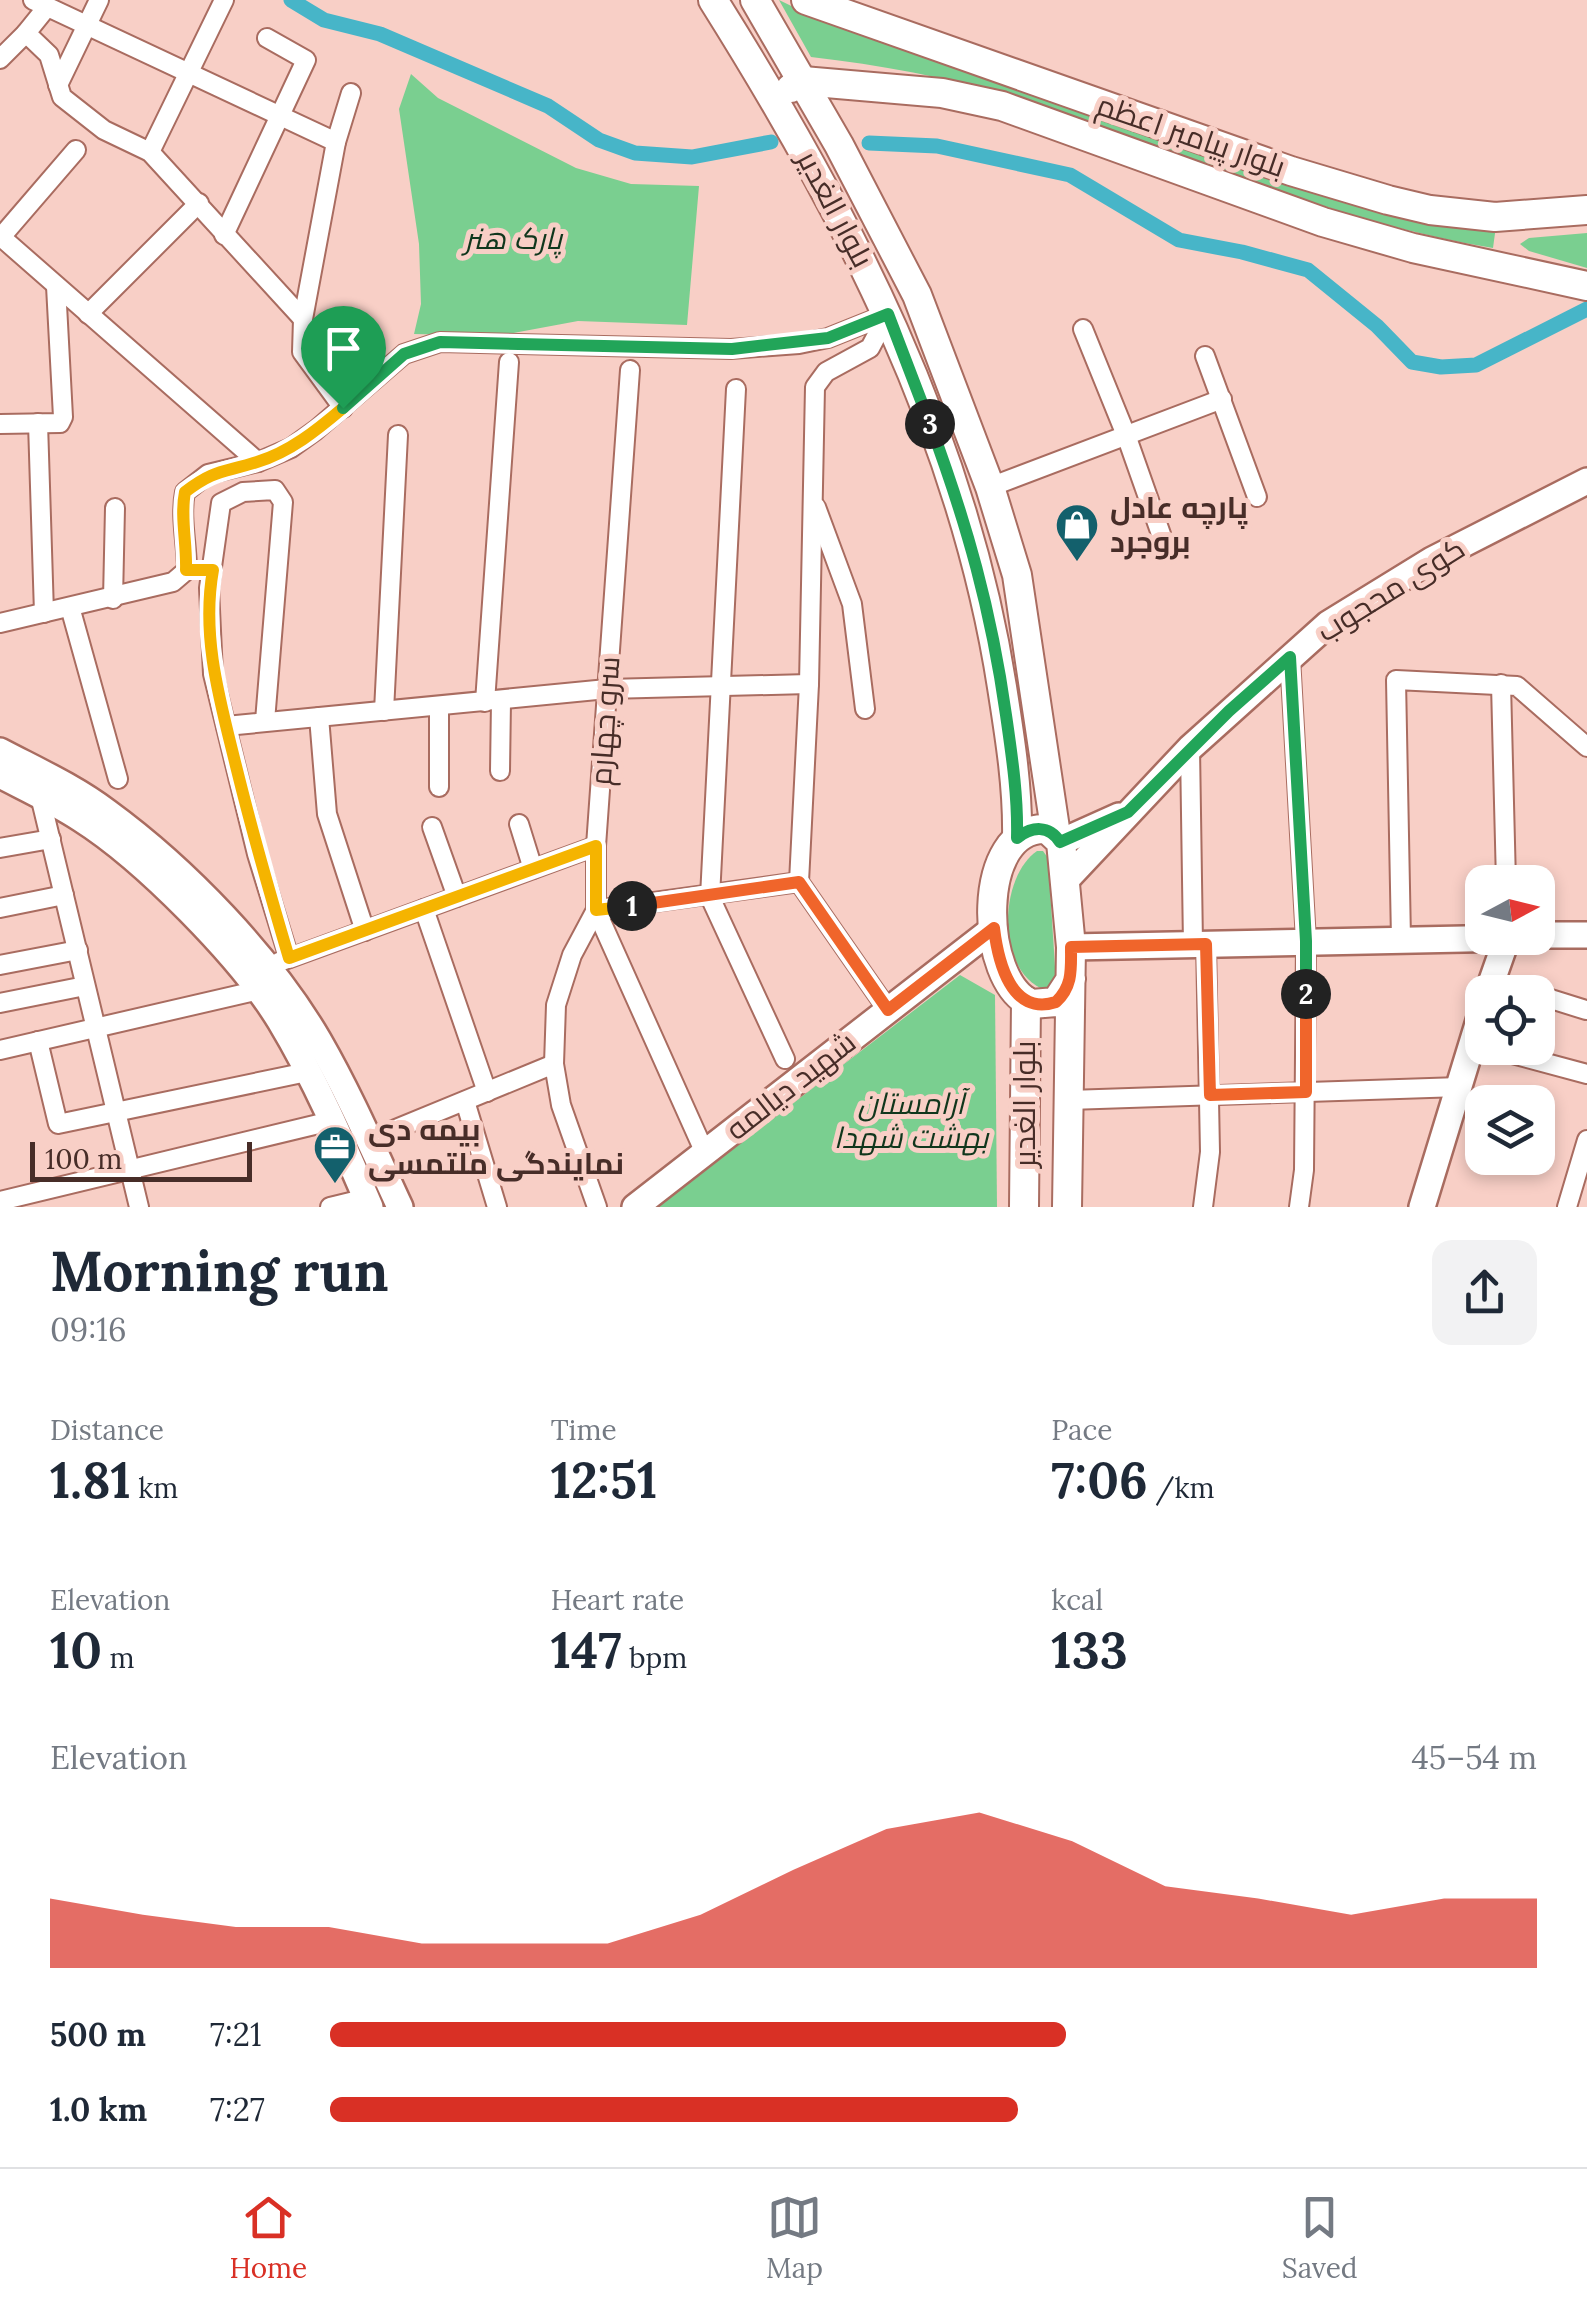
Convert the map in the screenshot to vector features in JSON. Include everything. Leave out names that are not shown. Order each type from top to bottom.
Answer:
[{"type":"main road","name":"بلوار الغدیر","points":[[714,0],[775,98],[856,245],[888,314],[956,495],[985,590],[1018,796],[1017,838]]},
{"type":"main road","name":"بلوار الغدیر","points":[[755,0],[866,194],[917,295],[990,487],[1017,575],[1065,880],[1071,947],[1067,1207]]},
{"type":"main road","name":"بلوار پیامبر اعظم","points":[[806,0],[1291,171],[1370,195],[1458,214],[1495,217],[1587,210]]},
{"type":"main road","points":[[775,98],[803,80]]},
{"type":"main road","name":"بلوار پیامبر اعظم","points":[[803,80],[942,93],[1002,106],[1358,232],[1587,286]]},
{"type":"main road","points":[[1556,213],[1587,202]]},
{"type":"main road","points":[[1058,838],[1042,828],[1032,830],[1017,838],[1006,852],[994,883],[994,928],[1004,974],[1026,1001],[1040,1005],[1056,1002],[1071,979]]},
{"type":"main road","name":"بلوار الغدیر","points":[[1024,1207],[1026,1001]]},
{"type":"street","points":[[58,85],[100,0]]},
{"type":"street","points":[[150,152],[224,0]]},
{"type":"street","points":[[0,60],[26,33],[40,3],[336,142]]},
{"type":"street","points":[[26,33],[49,55],[62,97],[104,130],[150,152],[303,320]]},
{"type":"street","points":[[224,236],[306,60],[267,38]]},
{"type":"street","points":[[343,408],[302,352],[303,320],[336,142],[350,92]]},
{"type":"street","points":[[76,150],[0,237],[258,462]]},
{"type":"street","points":[[88,314],[199,203]]},
{"type":"street","points":[[0,424],[60,423],[56,286]]},
{"type":"street","points":[[186,570],[187,534],[182,510],[185,492],[208,474],[258,462],[291,448],[404,354],[440,342],[732,349],[828,338],[888,314]]},
{"type":"street","points":[[888,314],[870,348],[826,372],[815,386],[809,684],[799,882],[888,1010]]},
{"type":"street","points":[[1083,330],[1162,538]]},
{"type":"street","points":[[1205,356],[1257,497]]},
{"type":"street","points":[[500,771],[493,701],[509,362]]},
{"type":"street","name":"سرو چهارم","points":[[597,1207],[561,1105],[554,1064],[556,1005],[572,955],[596,910],[596,846],[630,370]]},
{"type":"street","points":[[736,389],[710,897],[784,1059]]},
{"type":"street","points":[[990,487],[1222,399]]},
{"type":"street","points":[[38,423],[44,613]]},
{"type":"street","points":[[384,711],[398,435]]},
{"type":"street","name":"کوی محجوب","points":[[1065,880],[1190,748],[1328,624],[1432,560],[1587,481]]},
{"type":"street","points":[[264,722],[283,502],[274,490],[243,492],[221,503],[208,624],[211,657],[258,854],[265,973],[278,1018],[369,1203],[330,1207]]},
{"type":"street","points":[[812,497],[852,604],[865,709]]},
{"type":"street","points":[[114,508],[114,598]]},
{"type":"street","points":[[0,623],[173,582],[186,570],[213,570]]},
{"type":"street","points":[[70,607],[118,779]]},
{"type":"street","points":[[1290,657],[1306,941],[1304,1170],[1299,1207]]},
{"type":"street","points":[[1401,939],[1396,680],[1517,686],[1587,747]]},
{"type":"street","points":[[226,726],[607,689],[809,684]]},
{"type":"street","points":[[1501,684],[1506,865]]},
{"type":"street","points":[[439,706],[439,787]]},
{"type":"street","points":[[319,717],[327,814],[365,930]]},
{"type":"street","points":[[1190,748],[1210,1095],[1210,1152],[1203,1207]]},
{"type":"street","points":[[0,751],[84,796],[183,877],[318,1038],[400,1207]]},
{"type":"street","points":[[0,775],[108,838],[200,924],[265,973]]},
{"type":"street","points":[[40,796],[139,1207]]},
{"type":"street","points":[[1058,838],[1128,812]]},
{"type":"street","points":[[519,824],[534,869]]},
{"type":"street","points":[[432,827],[457,897]]},
{"type":"street","points":[[0,848],[51,838]]},
{"type":"street","points":[[0,1050],[95,1028],[265,973],[365,930],[596,846]]},
{"type":"street","points":[[705,1152],[596,910],[799,882]]},
{"type":"street","points":[[0,908],[64,895]]},
{"type":"street","points":[[424,909],[487,1092]]},
{"type":"street","name":"شهید دیالمه","points":[[635,1207],[994,928]]},
{"type":"street","points":[[1555,936],[1587,935]]},
{"type":"street","points":[[1071,947],[1465,938]]},
{"type":"street","points":[[0,965],[78,950]]},
{"type":"street","points":[[0,1003],[85,986]]},
{"type":"street","points":[[1555,1000],[1586,1010]]},
{"type":"street","points":[[38,1041],[58,1124],[307,1072]]},
{"type":"street","points":[[370,1140],[554,1064]]},
{"type":"street","points":[[1422,1207],[1460,1087],[1472,1065]]},
{"type":"street","points":[[1554,1065],[1587,1074]]},
{"type":"street","points":[[1069,1100],[1460,1087]]},
{"type":"street","points":[[465,1101],[497,1207]]},
{"type":"street","points":[[0,1201],[330,1120]]},
{"type":"street","points":[[1567,1207],[1587,1140]]},
{"type":"green space","points":[[779,0],[810,15],[1496,226],[1493,248],[1431,236],[1310,202],[988,90],[913,72],[811,57]]},
{"type":"green space","name":"پارک هنر","points":[[411,74],[438,98],[576,168],[631,184],[699,186],[687,325],[578,321],[497,336],[414,334],[421,304],[419,244],[399,109]]},
{"type":"green space","points":[[1587,233],[1587,268],[1529,251],[1520,244],[1529,238]]},
{"type":"green space","points":[[1037,851],[1043,851],[1048,858],[1056,982],[1045,990],[1029,980],[1018,964],[1008,924],[1015,882],[1024,864]]},
{"type":"green space","name":"آرامستان بهشت شهدا","points":[[960,975],[995,995],[997,1207],[658,1207]]},
{"type":"waterway","points":[[291,0],[324,20],[380,34],[548,106],[599,140],[635,153],[692,157],[771,142]]},
{"type":"waterway","points":[[869,143],[937,146],[1070,175],[1179,240],[1308,270],[1377,326],[1412,362],[1441,367],[1476,365],[1587,309]]},
{"type":"place","name":"پارچه عادل بروجرد","points":[[1077,563]]},
{"type":"place","name":"بیمه دی نمایندگی ملتمسی","points":[[335,1185]]},
{"type":"route","points":[[888,314],[956,495],[985,590],[1018,796],[1017,838],[1042,828],[1056,835],[1060,842],[1128,812],[1190,748],[1290,657],[1306,941],[1306,1092],[1210,1095],[1206,944],[1071,947],[1071,979],[1063,996],[1050,1005],[1040,1005],[1026,1001],[1008,982],[998,957],[994,928],[888,1010],[799,882],[596,910],[596,846],[289,958],[258,854],[213,674],[208,624],[213,570],[186,570],[187,534],[182,510],[185,492],[208,474],[258,462],[291,448],[343,408],[404,354],[440,342],[732,349],[828,338],[888,314]]}]
